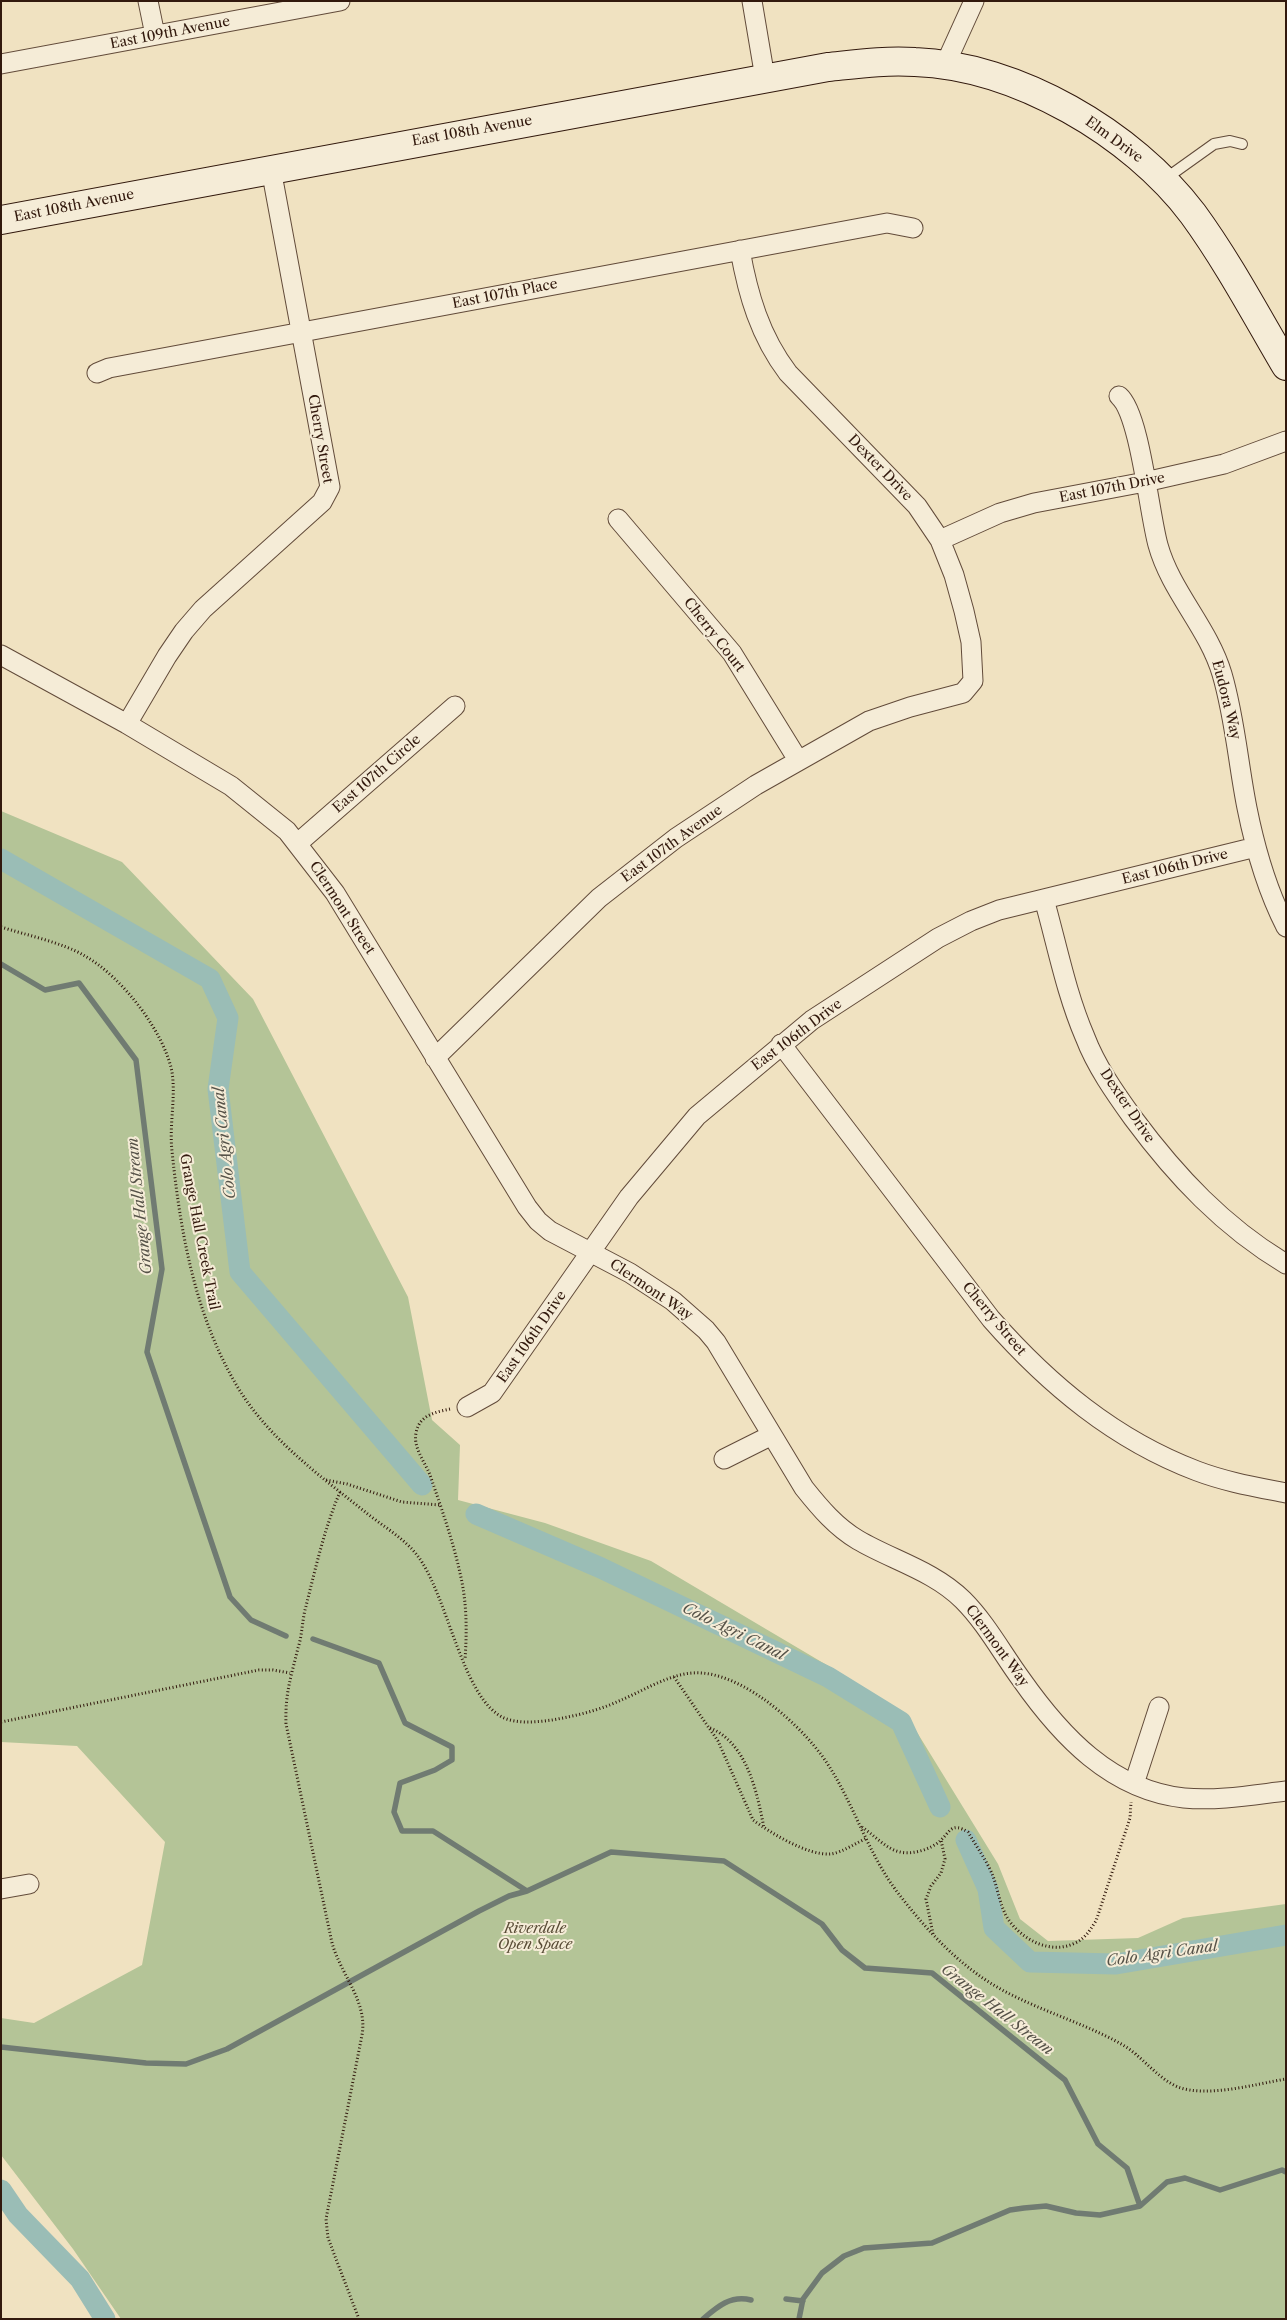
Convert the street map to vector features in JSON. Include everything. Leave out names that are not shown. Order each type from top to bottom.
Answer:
[{"type":"street","points":[[148,1],[155,35]]},
{"type":"street","name":"East 109th Avenue","points":[[1,64],[340,1]]},
{"type":"street","points":[[752,1],[765,78]]},
{"type":"street","points":[[945,65],[974,1]]},
{"type":"street","name":"East 108th Avenue","points":[[1,220],[271,168],[828,67],[878,61],[945,65]]},
{"type":"street","name":"Elm Drive","points":[[945,65],[1000,79],[1042,95],[1074,112],[1133,152],[1162,180],[1191,213],[1212,242],[1286,366]]},
{"type":"street","name":"Cherry Street","points":[[127,724],[184,630],[230,583],[322,502],[330,487],[271,168]]},
{"type":"street","name":"East 107th Place","points":[[97,373],[109,368],[887,223],[913,228]]},
{"type":"street","name":"Dexter Drive","points":[[740,250],[754,313],[777,358],[788,373],[916,506],[940,540],[952,568],[964,611],[974,672],[970,687],[963,693],[952,696]]},
{"type":"street","name":"Eudora Way","points":[[1119,396],[1129,409],[1135,426],[1159,547],[1168,571],[1206,635],[1222,675],[1236,732],[1246,807],[1256,847],[1264,873],[1286,927]]},
{"type":"street","name":"East 107th Drive","points":[[940,540],[1000,513],[1034,503],[1145,482],[1224,464],[1286,442]]},
{"type":"street","name":"Cherry Court","points":[[618,519],[732,653],[798,760]]},
{"type":"street","name":"Clermont Street","points":[[1,655],[127,724],[231,786],[270,816],[298,843],[334,893],[527,1206],[538,1221],[550,1231],[592,1251]]},
{"type":"street","name":"East 107th Avenue","points":[[435,1058],[599,898],[676,838],[756,785],[868,721],[952,696]]},
{"type":"street","name":"East 107th Circle","points":[[298,843],[455,706]]},
{"type":"street","name":"East 106th Drive","points":[[467,1407],[492,1393],[629,1197],[675,1140],[697,1116],[812,1020],[938,938],[990,914],[1256,847]]},
{"type":"street","name":"Dexter Drive","points":[[1044,899],[1072,1004],[1085,1038],[1119,1098],[1155,1147],[1199,1196],[1257,1245],[1286,1264]]},
{"type":"street","name":"Cherry Street","points":[[781,1044],[992,1319],[1019,1351],[1048,1380],[1103,1423],[1167,1459],[1198,1472],[1231,1482],[1286,1493]]},
{"type":"street","name":"Clermont Way","points":[[592,1251],[673,1301],[706,1330],[716,1342],[804,1488],[819,1507],[840,1527],[858,1540],[930,1576],[963,1600],[988,1631],[1022,1681],[1063,1733],[1099,1765],[1134,1784],[1184,1798],[1212,1798],[1286,1791]]},
{"type":"street","points":[[724,1459],[772,1435]]},
{"type":"street","points":[[1134,1784],[1159,1707]]},
{"type":"street","points":[[1,1890],[29,1884]]},
{"type":"lane","points":[[1162,180],[1214,144],[1230,142],[1242,144]]},
{"type":"path","name":"Grange Hall Creek Trail","points":[[1,927],[82,953],[105,970],[130,995],[152,1027],[166,1053],[172,1074],[172,1150],[194,1281],[205,1322],[220,1356],[242,1395],[270,1430],[294,1454],[415,1552],[434,1584],[474,1688],[486,1705],[503,1718],[524,1723],[587,1713],[674,1677],[690,1673],[712,1674],[733,1682],[761,1697],[782,1714],[825,1760],[895,1888],[953,1957],[1002,1990],[1126,2047],[1162,2077],[1178,2087],[1195,2091],[1216,2090],[1286,2079]]},
{"type":"path","points":[[465,1663],[466,1608],[460,1573],[440,1505],[417,1448],[416,1433],[421,1420],[435,1412],[467,1407]]},
{"type":"path","points":[[326,1480],[347,1484],[402,1502],[440,1505]]},
{"type":"path","points":[[340,1492],[331,1513],[305,1611],[298,1648],[290,1673],[285,1707],[286,1724],[332,1943],[343,1974],[361,2006],[364,2026],[326,2219],[328,2238],[359,2319]]},
{"type":"path","points":[[1,1722],[259,1670],[290,1673]]},
{"type":"path","points":[[674,1677],[718,1741],[753,1820],[764,1828],[799,1846],[822,1854],[838,1852],[867,1838]]},
{"type":"path","points":[[710,1728],[723,1733],[747,1766],[755,1787],[764,1828]]},
{"type":"path","points":[[860,1826],[891,1849],[902,1853],[916,1852],[941,1840],[953,1828],[961,1828],[968,1832],[992,1874],[1008,1918],[1021,1934],[1040,1944],[1057,1947],[1075,1944],[1088,1934],[1096,1921],[1130,1818],[1134,1784]]},
{"type":"path","points":[[934,1936],[926,1899],[931,1886],[941,1873],[945,1858],[941,1840]]},
{"type":"green space","name":"Riverdale Open Space","points":[[1,811],[122,862],[253,999],[408,1297],[432,1420],[460,1445],[458,1500],[545,1523],[651,1561],[847,1677],[907,1716],[998,1864],[1020,1919],[1048,1941],[1138,1938],[1183,1918],[1286,1904],[1286,2319],[121,2319],[73,2249],[1,2155],[1,2018],[34,2023],[142,1965],[165,1842],[77,1746],[1,1742]]},
{"type":"waterway","name":"Colo Agri Canal","points":[[1,859],[210,979],[228,1018],[218,1089],[240,1272],[422,1485]]},
{"type":"waterway","name":"Grange Hall Stream","points":[[1,964],[45,990],[79,983],[136,1060],[162,1269],[147,1352],[230,1597],[251,1620],[286,1636]]},
{"type":"waterway","name":"Colo Agri Canal","points":[[476,1514],[601,1568],[828,1677],[901,1722],[940,1807]]},
{"type":"waterway","name":"Grange Hall Stream","points":[[313,1639],[379,1663],[405,1723],[452,1747],[452,1760],[435,1770],[400,1783],[394,1812],[402,1831],[433,1831],[527,1891],[611,1852],[724,1861],[822,1924],[842,1950],[865,1968],[932,1973],[1065,2080],[1098,2144],[1127,2168],[1140,2206],[1167,2182],[1185,2178],[1220,2190],[1282,2170],[1286,2172]]},
{"type":"waterway","name":"Colo Agri Canal","points":[[966,1840],[988,1889],[994,1928],[1030,1962],[1116,1964],[1286,1935]]},
{"type":"waterway","points":[[1,2047],[146,2063],[186,2064],[227,2049],[479,1911],[509,1896],[527,1891]]},
{"type":"waterway","name":"Colo Agri Canal","points":[[1,2190],[18,2215],[80,2279],[105,2319]]},
{"type":"waterway","points":[[799,2319],[803,2299],[822,2273],[844,2256],[864,2248],[932,2243],[1010,2210],[1046,2206],[1076,2213],[1100,2215],[1140,2206]]},
{"type":"waterway","points":[[786,2299],[803,2301]]},
{"type":"waterway","points":[[703,2319],[731,2300],[751,2300]]}]
